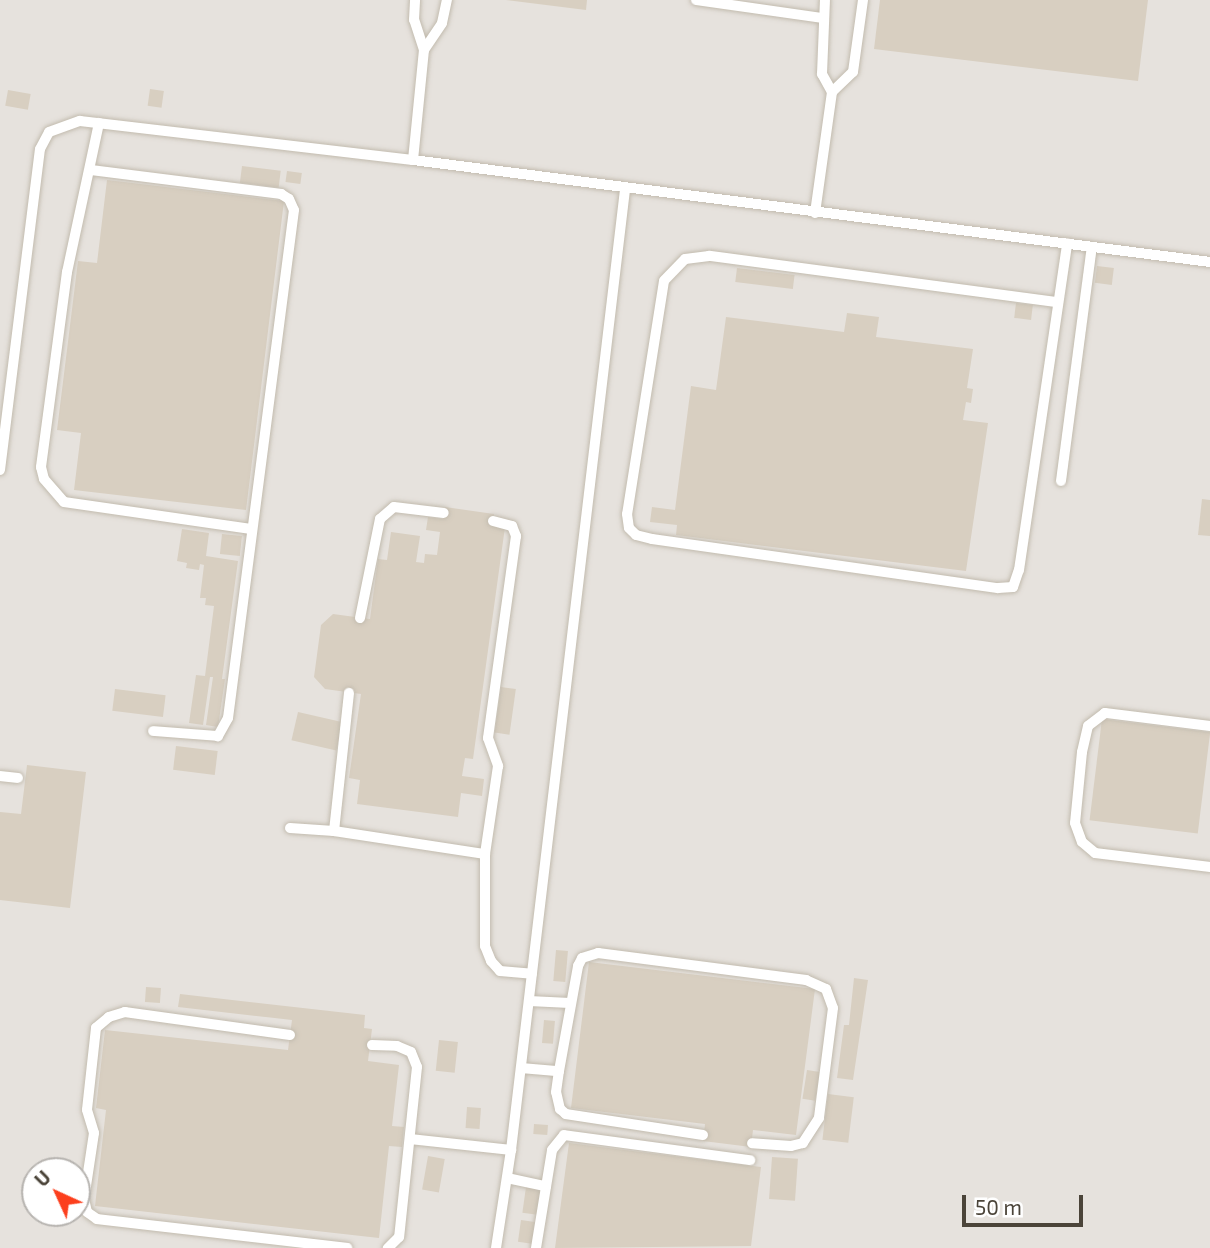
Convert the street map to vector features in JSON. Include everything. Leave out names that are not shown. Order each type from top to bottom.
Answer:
[{"type":"lane","points":[[413,160],[424,50],[414,20],[415,0]]},
{"type":"lane","points":[[424,50],[442,23],[447,0]]},
{"type":"lane","points":[[696,0],[822,18]]},
{"type":"lane","points":[[815,213],[832,92],[822,74],[822,18],[825,0]]},
{"type":"lane","points":[[832,92],[853,72],[863,0]]},
{"type":"lane","points":[[0,470],[4,400],[40,149],[49,132],[80,121],[413,160],[1210,262]]},
{"type":"lane","points":[[99,123],[67,272],[41,467],[44,478],[64,502],[251,529]]},
{"type":"lane","points":[[91,170],[281,194],[289,199],[293,221],[228,718],[218,736],[153,731]]},
{"type":"lane","points":[[496,1248],[521,1068],[625,189]]},
{"type":"lane","points":[[1056,302],[709,256],[685,259],[664,281],[627,514],[629,528],[636,535],[652,538],[998,588],[1013,587],[1019,570],[1056,302],[1067,244]]},
{"type":"lane","points":[[1061,481],[1093,247]]},
{"type":"lane","points":[[360,618],[380,519],[394,507],[444,513]]},
{"type":"lane","points":[[493,521],[512,526],[516,536],[488,738],[498,766],[485,854],[484,919],[488,954],[499,971],[532,974]]},
{"type":"lane","points":[[334,831],[349,693]]},
{"type":"lane","points":[[1210,726],[1105,713],[1088,726],[1082,752],[1074,823],[1082,842],[1095,853],[1210,867]]},
{"type":"lane","points":[[0,776],[18,778]]},
{"type":"lane","points":[[290,828],[334,831],[485,854]]},
{"type":"lane","points":[[703,1135],[566,1114],[557,1103],[559,1071],[570,1003],[582,958],[598,953],[806,980],[826,989],[833,1008],[819,1118],[803,1143],[791,1146],[752,1143]]},
{"type":"lane","points":[[528,1001],[570,1003]]},
{"type":"lane","points":[[290,1035],[125,1012],[109,1017],[96,1028],[87,1110],[94,1133],[84,1199],[87,1212],[97,1219],[347,1248]]},
{"type":"lane","points":[[372,1045],[397,1046],[411,1052],[417,1067],[399,1237],[388,1248]]},
{"type":"lane","points":[[521,1068],[559,1071]]},
{"type":"lane","points":[[536,1248],[552,1150],[564,1135],[750,1160]]},
{"type":"lane","points":[[411,1139],[511,1150]]},
{"type":"lane","points":[[507,1178],[546,1186]]},
{"type":"shaded area","points":[[0,0],[1210,0],[1210,1248],[0,1248]]},
{"type":"building","points":[[506,0],[587,0],[586,10]]},
{"type":"building","points":[[880,0],[1148,0],[1138,81],[874,49]]},
{"type":"building","points":[[150,89],[164,91],[161,108],[148,106]]},
{"type":"building","points":[[8,90],[31,94],[28,110],[5,106]]},
{"type":"building","points":[[242,166],[281,171],[279,188],[240,183]]},
{"type":"building","points":[[287,171],[302,173],[300,184],[285,182]]},
{"type":"building","points":[[107,180],[284,201],[246,510],[74,490],[81,433],[57,430],[78,261],[97,263]]},
{"type":"building","points":[[1097,266],[1114,268],[1112,285],[1095,283]]},
{"type":"building","points":[[737,268],[795,275],[793,289],[735,282]]},
{"type":"building","points":[[1016,303],[1033,305],[1031,320],[1014,318]]},
{"type":"building","points":[[847,313],[879,317],[876,337],[973,349],[967,388],[973,389],[971,403],[966,402],[963,420],[988,423],[966,571],[676,535],[677,525],[650,522],[652,507],[675,510],[691,386],[716,390],[726,317],[844,332]]},
{"type":"building","points":[[1202,499],[1210,500],[1210,536],[1198,535]]},
{"type":"building","points":[[445,507],[494,514],[493,521],[505,527],[473,759],[465,758],[462,776],[484,779],[482,796],[461,793],[458,817],[357,804],[360,780],[349,778],[361,694],[325,689],[314,677],[321,625],[333,614],[370,619],[378,559],[387,560],[391,532],[420,536],[416,562],[424,563],[425,554],[437,555],[440,532],[426,530],[428,517],[443,519]]},
{"type":"building","points":[[182,529],[209,533],[206,556],[238,561],[218,727],[206,725],[213,677],[210,677],[203,725],[189,723],[196,675],[205,676],[214,606],[205,605],[206,598],[200,598],[204,565],[200,564],[199,570],[186,568],[187,563],[177,561]]},
{"type":"building","points":[[222,534],[242,536],[240,556],[220,554]]},
{"type":"building","points":[[501,687],[516,689],[509,735],[495,733]]},
{"type":"building","points":[[115,689],[166,695],[163,717],[112,711]]},
{"type":"building","points":[[298,712],[343,722],[336,751],[291,740]]},
{"type":"building","points":[[1102,719],[1210,732],[1198,834],[1090,820]]},
{"type":"building","points":[[176,746],[218,751],[215,775],[173,770]]},
{"type":"building","points":[[27,765],[86,772],[70,908],[0,900],[0,812],[21,814]]},
{"type":"building","points":[[556,950],[568,951],[565,982],[553,981]]},
{"type":"building","points":[[589,962],[815,989],[796,1135],[753,1130],[751,1147],[703,1141],[705,1124],[571,1108]]},
{"type":"building","points":[[854,978],[868,980],[853,1080],[837,1078],[844,1025],[849,1025]]},
{"type":"building","points":[[146,987],[161,988],[160,1003],[145,1002]]},
{"type":"building","points":[[180,994],[365,1015],[364,1028],[372,1029],[368,1061],[399,1065],[392,1126],[404,1127],[402,1147],[389,1146],[379,1238],[95,1206],[106,1110],[96,1108],[105,1030],[288,1050],[292,1020],[178,1007]]},
{"type":"building","points":[[544,1020],[555,1021],[553,1044],[542,1043]]},
{"type":"building","points":[[439,1040],[458,1042],[455,1073],[436,1071]]},
{"type":"building","points":[[807,1070],[820,1072],[815,1101],[802,1099]]},
{"type":"building","points":[[828,1094],[854,1097],[848,1143],[822,1140]]},
{"type":"building","points":[[467,1107],[481,1108],[480,1129],[466,1128]]},
{"type":"building","points":[[534,1124],[548,1125],[547,1135],[533,1134]]},
{"type":"building","points":[[569,1143],[761,1167],[751,1246],[555,1248]]},
{"type":"building","points":[[428,1156],[445,1159],[439,1192],[422,1189]]},
{"type":"building","points":[[772,1157],[798,1159],[795,1201],[769,1199]]},
{"type":"building","points":[[526,1187],[541,1189],[537,1215],[522,1213]]},
{"type":"building","points":[[521,1220],[535,1222],[532,1244],[518,1242]]}]
